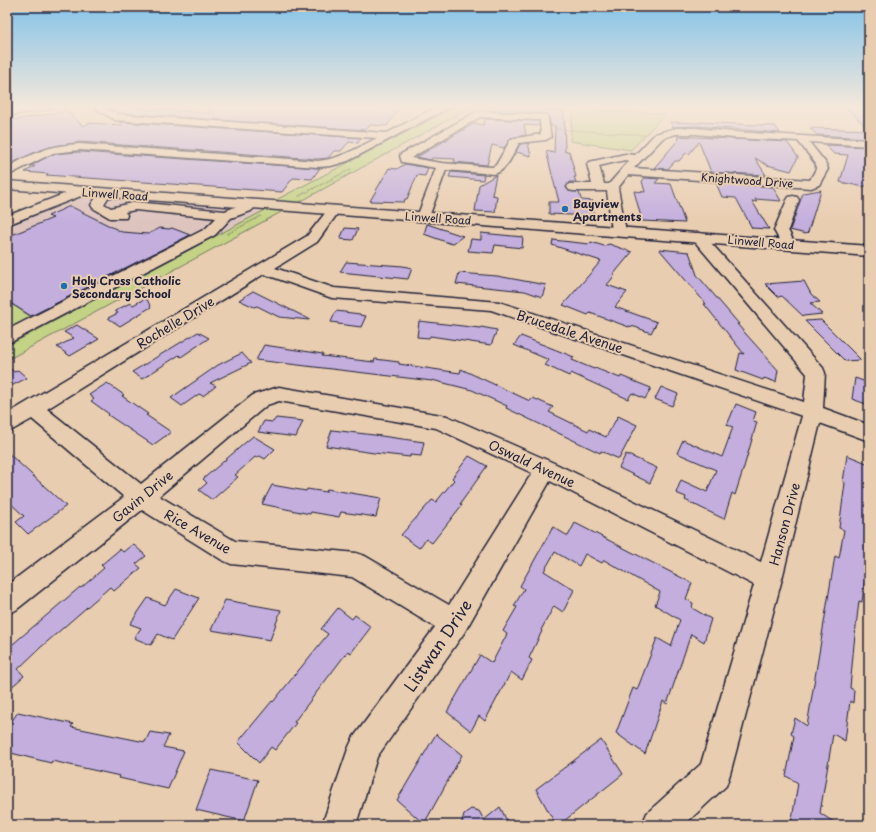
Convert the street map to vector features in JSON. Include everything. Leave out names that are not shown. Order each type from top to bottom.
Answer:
[{"type":"main road","name":"Linwell Road","points":[[7,185],[82,191],[102,197],[252,204],[869,251]]},
{"type":"street","points":[[7,173],[39,154],[61,147],[80,147],[324,164],[344,159],[372,145]]},
{"type":"street","points":[[424,145],[405,156],[406,160],[442,166],[494,170],[500,167],[513,145]]},
{"type":"street","points":[[619,231],[612,188],[615,182],[650,145]]},
{"type":"street","name":"Knightwood Drive","points":[[625,171],[811,184],[814,183],[822,170],[821,164],[806,145]]},
{"type":"street","points":[[599,187],[593,164],[625,157],[638,158]]},
{"type":"street","points":[[423,217],[442,166]]},
{"type":"street","points":[[573,187],[612,188]]},
{"type":"street","points":[[7,230],[82,191]]},
{"type":"street","points":[[102,197],[97,205],[115,214],[221,220]]},
{"type":"street","points":[[7,221],[102,197]]},
{"type":"street","points":[[788,244],[781,230],[793,200]]},
{"type":"street","points":[[7,336],[210,232],[221,220],[247,208],[252,204]]},
{"type":"street","name":"Rochelle Drive","points":[[7,424],[312,239],[334,210]]},
{"type":"street","name":"Hanson Drive","points":[[659,825],[714,774],[770,579],[813,412],[816,373],[698,237]]},
{"type":"street","name":"Brucedale Avenue","points":[[263,269],[332,293],[493,305],[813,412],[869,433]]},
{"type":"street","name":"Oswald Avenue","points":[[279,394],[440,421],[546,469],[770,579]]},
{"type":"street","name":"Gavin Drive","points":[[7,601],[141,497],[260,400],[279,394]]},
{"type":"street","name":"Rice Avenue","points":[[32,408],[141,497],[231,552],[356,566],[454,623]]},
{"type":"street","name":"Listwan Drive","points":[[339,825],[364,749],[454,623],[546,469]]},
{"type":"shaded area","name":"Holy Cross Catholic Secondary School","points":[[85,196],[269,208],[7,346],[7,226]]},
{"type":"green space","points":[[382,145],[403,145],[298,203],[274,201]]},
{"type":"green space","points":[[596,145],[636,145],[631,150]]},
{"type":"green space","points":[[269,208],[285,210],[7,360],[7,346]]},
{"type":"green space","points":[[7,301],[34,319],[7,332]]},
{"type":"building","points":[[7,145],[63,145],[50,147],[7,165]]},
{"type":"building","points":[[120,145],[346,145],[341,151],[334,151],[328,158],[318,159]]},
{"type":"building","points":[[438,145],[506,145],[504,148],[492,145],[487,165],[454,162],[455,159],[432,158],[431,160],[417,157]]},
{"type":"building","points":[[520,145],[528,145],[531,156],[516,152]]},
{"type":"building","points":[[554,145],[565,145],[565,152],[569,151],[576,182],[569,182],[566,188],[569,191],[579,192],[582,200],[593,201],[594,216],[549,214],[549,202],[559,202],[546,151],[554,153]]},
{"type":"building","points":[[674,145],[697,145],[689,154],[686,153],[679,161],[675,161],[668,169],[654,168]]},
{"type":"building","points":[[700,145],[789,145],[798,157],[791,171],[767,165],[755,158],[766,175],[711,172]]},
{"type":"building","points":[[825,145],[869,147],[868,184],[864,187],[840,182],[848,155],[834,154]]},
{"type":"building","points":[[80,152],[320,168],[312,179],[293,178],[282,192],[46,175],[48,174],[25,172],[35,166],[30,166],[53,154]]},
{"type":"building","points":[[405,164],[428,168],[425,176],[417,175],[407,199],[405,199],[404,202],[370,201],[389,168],[397,169]]},
{"type":"building","points":[[451,172],[484,175],[483,180],[449,177]]},
{"type":"building","points":[[496,175],[492,195],[497,196],[495,212],[475,211],[479,185]]},
{"type":"building","points":[[645,178],[659,179],[655,183],[671,184],[685,223],[642,221],[634,191],[645,192],[642,181]]},
{"type":"building","points":[[716,183],[773,187],[781,201],[755,199],[757,202],[752,201],[769,229],[752,228],[736,198],[722,197]]},
{"type":"building","points":[[821,190],[808,232],[806,234],[790,230],[803,193]]},
{"type":"building","points":[[70,206],[122,232],[148,234],[160,228],[172,228],[190,235],[31,316],[7,301],[7,237],[53,218],[48,216]]},
{"type":"building","points":[[427,224],[463,236],[452,244],[424,234]]},
{"type":"building","points":[[345,228],[358,229],[353,240],[340,239]]},
{"type":"building","points":[[481,233],[523,237],[522,248],[495,245],[493,253],[468,251],[471,239],[481,240]]},
{"type":"building","points":[[553,240],[589,244],[591,242],[604,246],[609,244],[632,252],[613,275],[615,275],[607,285],[627,292],[615,307],[657,322],[651,333],[590,313],[588,315],[563,305],[601,261],[552,245]]},
{"type":"building","points":[[659,249],[689,252],[697,275],[739,324],[737,324],[778,370],[776,382],[764,378],[763,380],[736,370],[740,353],[744,354],[704,304],[706,304]]},
{"type":"building","points":[[346,262],[412,268],[408,279],[340,272]]},
{"type":"building","points":[[459,273],[497,276],[546,285],[542,297],[525,291],[456,284]]},
{"type":"building","points":[[804,281],[811,294],[820,302],[810,303],[822,314],[803,316],[782,296],[778,297],[765,284]]},
{"type":"building","points":[[253,291],[309,320],[279,317],[257,306],[254,307],[239,300]]},
{"type":"building","points":[[146,298],[151,307],[120,326],[108,318],[118,313],[115,311],[130,303],[133,305]]},
{"type":"building","points":[[336,311],[366,316],[361,327],[338,324],[331,322]]},
{"type":"building","points":[[821,320],[861,360],[845,361],[805,321]]},
{"type":"building","points":[[419,321],[497,330],[491,345],[430,336],[429,338],[417,337]]},
{"type":"building","points":[[77,325],[99,339],[70,356],[57,347],[74,338],[64,332]]},
{"type":"building","points":[[198,332],[209,338],[181,357],[179,355],[142,379],[132,372]]},
{"type":"building","points":[[521,336],[574,357],[572,360],[594,369],[595,368],[620,378],[621,376],[651,388],[645,399],[632,393],[628,399],[571,373],[569,376],[545,365],[549,360],[514,345]]},
{"type":"building","points":[[264,345],[323,354],[322,356],[374,362],[375,359],[460,373],[461,369],[530,401],[533,398],[553,407],[549,412],[588,431],[589,429],[606,437],[618,416],[637,425],[619,459],[601,451],[600,453],[472,390],[432,380],[256,360]]},
{"type":"building","points":[[242,353],[251,363],[210,383],[216,386],[203,396],[199,394],[182,406],[171,398],[218,365]]},
{"type":"building","points":[[7,366],[14,372],[18,370],[27,378],[7,388]]},
{"type":"building","points":[[855,378],[869,383],[869,405],[852,399]]},
{"type":"building","points":[[107,383],[124,395],[122,396],[148,414],[146,415],[171,432],[153,445],[108,415],[109,414],[91,401],[94,399],[89,395]]},
{"type":"building","points":[[661,387],[678,394],[672,406],[655,399]]},
{"type":"building","points":[[736,404],[756,412],[753,421],[757,422],[735,495],[732,493],[724,519],[685,500],[686,497],[676,493],[681,480],[707,492],[716,470],[677,453],[683,440],[722,457],[733,427],[727,425]]},
{"type":"building","points":[[276,418],[303,421],[296,437],[258,432],[264,421],[273,422]]},
{"type":"building","points":[[332,430],[424,442],[421,456],[410,455],[410,457],[374,453],[326,446]]},
{"type":"building","points":[[253,436],[275,449],[265,459],[260,456],[257,458],[255,457],[235,475],[238,477],[212,500],[199,490],[207,483],[203,479]]},
{"type":"building","points":[[7,452],[66,506],[28,534],[16,522],[24,516],[7,500]]},
{"type":"building","points":[[626,454],[657,468],[650,483],[619,468]]},
{"type":"building","points":[[847,455],[869,464],[869,514],[865,554],[868,555],[862,602],[859,601],[850,688],[854,690],[853,703],[850,701],[845,741],[833,734],[820,813],[838,825],[791,825],[798,783],[786,776],[794,736],[791,734],[795,718],[807,726],[835,556],[839,558],[844,530],[839,528]]},
{"type":"building","points":[[469,456],[487,466],[460,504],[462,505],[432,543],[426,539],[419,548],[401,535],[432,500],[436,502],[454,480],[452,478]]},
{"type":"building","points":[[272,485],[306,491],[307,489],[326,492],[327,489],[381,498],[376,517],[341,512],[339,517],[311,512],[310,514],[262,504]]},
{"type":"building","points":[[575,523],[692,583],[686,599],[693,603],[692,608],[711,619],[704,642],[691,634],[667,704],[663,701],[645,754],[616,733],[633,688],[637,690],[657,638],[671,646],[680,620],[655,605],[660,592],[604,560],[602,563],[585,554],[579,566],[555,552],[544,571],[574,590],[563,612],[554,606],[541,630],[542,631],[529,658],[532,660],[522,680],[511,672],[485,721],[479,716],[471,731],[447,712],[480,655],[492,663],[507,634],[503,631],[517,607],[514,606],[524,589],[520,586],[553,527],[568,536]]},
{"type":"building","points":[[133,544],[146,556],[136,564],[141,568],[114,591],[110,587],[40,648],[18,669],[24,676],[7,691],[7,649],[104,568],[101,565],[120,549],[123,552]]},
{"type":"building","points":[[176,589],[199,598],[172,640],[158,634],[151,645],[134,638],[141,628],[130,624],[148,598],[165,605]]},
{"type":"building","points":[[225,600],[281,610],[270,640],[211,630]]},
{"type":"building","points":[[338,608],[352,619],[355,615],[371,627],[351,653],[348,651],[294,722],[296,723],[275,750],[271,747],[259,763],[238,742],[272,701],[273,702],[328,634],[321,629]]},
{"type":"building","points":[[18,712],[73,724],[71,727],[145,742],[150,732],[169,735],[163,747],[184,751],[168,789],[119,778],[120,776],[52,761],[51,763],[7,752],[7,728]]},
{"type":"building","points":[[436,734],[462,755],[424,824],[397,800]]},
{"type":"building","points":[[601,740],[623,774],[559,825],[556,825],[536,789]]},
{"type":"building","points":[[211,770],[258,780],[244,821],[196,810]]},
{"type":"building","points":[[500,807],[509,825],[461,825],[464,814],[471,809],[479,811],[484,820]]},
{"type":"place","name":"Bayview Apartments","points":[[565,209]]},
{"type":"place","name":"Holy Cross Catholic Secondary School","points":[[64,286]]}]
